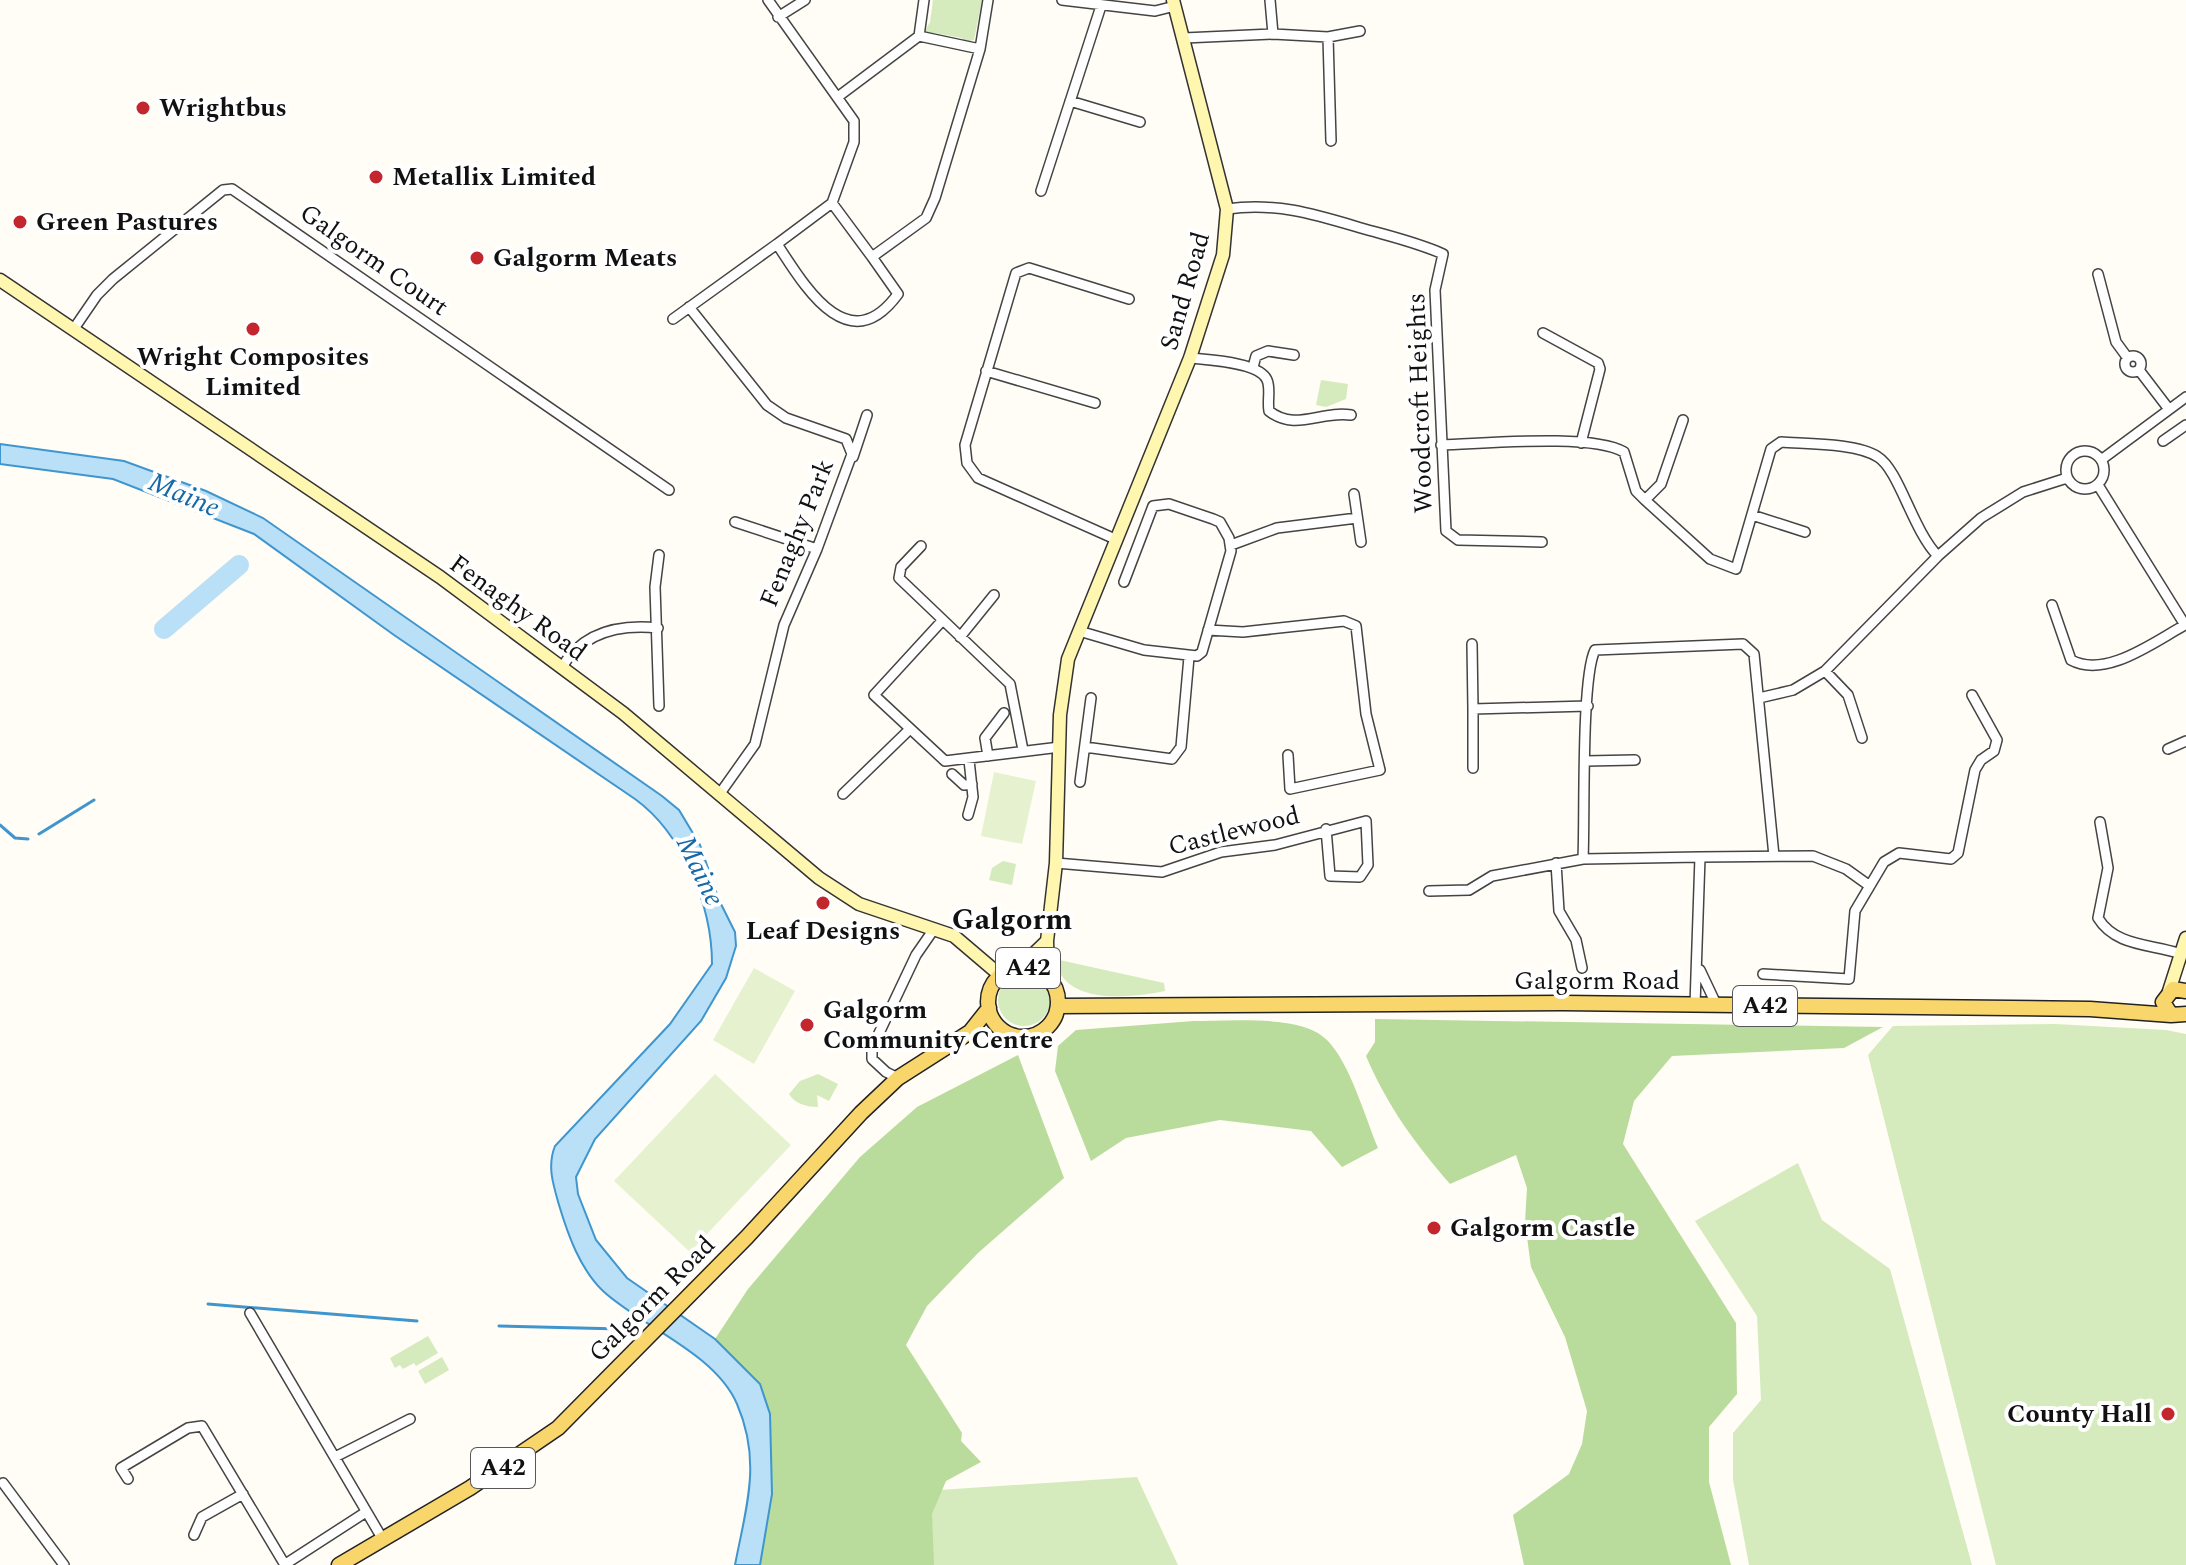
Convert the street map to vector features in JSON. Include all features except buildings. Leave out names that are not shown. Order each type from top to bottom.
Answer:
[{"type":"main road","name":"A42","points":[[970,1032],[1030,1037],[1040,1033],[1055,1017],[1058,996],[1048,978],[1040,971],[1019,968],[1001,976],[990,992],[989,1008],[994,1021],[1009,1034]]},
{"type":"main road","points":[[2135,1013],[2166,995],[2186,991]]},
{"type":"main road","name":"A42","points":[[2166,995],[2164,1006],[2181,1016]]},
{"type":"main road","name":"Galgorm Road","points":[[1058,1006],[1677,1005],[1696,999],[1717,1006],[2090,1009],[2181,1016]]},
{"type":"main road","name":"Galgorm Road","points":[[339,1565],[517,1459],[558,1428],[898,1078],[970,1032],[989,1008]]},
{"type":"street","points":[[673,319],[832,203],[854,142],[854,121],[839,96],[768,0]]},
{"type":"street","points":[[778,17],[805,0]]},
{"type":"street","points":[[839,96],[918,34],[924,0]]},
{"type":"street","points":[[872,257],[926,218],[935,198],[980,49],[988,0]]},
{"type":"street","points":[[1062,0],[1155,11],[1174,3]]},
{"type":"street","points":[[1270,0],[1273,34]]},
{"type":"street","name":"Sand Road","points":[[1048,978],[1047,941],[1056,863],[1060,747],[1068,659],[1190,358],[1223,255],[1227,209],[1174,3]]},
{"type":"street","points":[[1041,191],[1101,6]]},
{"type":"street","points":[[1184,38],[1273,34],[1328,37],[1360,31]]},
{"type":"street","points":[[918,34],[980,49]]},
{"type":"street","points":[[1328,37],[1331,141]]},
{"type":"street","points":[[1070,101],[1140,122]]},
{"type":"street","name":"Galgorm Court","points":[[73,330],[97,295],[113,279],[223,190],[230,188],[669,490]]},
{"type":"street","points":[[777,244],[821,306],[847,320],[873,315],[898,294],[832,203]]},
{"type":"street","name":"Woodcroft Heights","points":[[1227,209],[1257,205],[1293,207],[1419,243],[1443,254],[1435,290],[1446,531],[1450,538],[1542,542]]},
{"type":"street","points":[[1115,539],[978,478],[967,463],[965,445],[1016,273],[1029,268],[1129,299]]},
{"type":"street","points":[[2098,274],[2116,342],[2127,357],[2140,359],[2139,370],[2168,408]]},
{"type":"street","name":"Fenaghy Road","points":[[0,280],[440,577],[562,667],[721,792],[819,878],[859,904],[954,936],[1001,976]]},
{"type":"street","name":"Fenaghy Park","points":[[689,307],[767,405],[786,418],[846,439],[852,454],[817,549],[784,625],[755,744],[721,792]]},
{"type":"street","points":[[1543,333],[1598,363],[1581,443]]},
{"type":"street","points":[[1253,367],[1256,356],[1263,352],[1294,355]]},
{"type":"street","points":[[1190,358],[1253,367],[1268,382],[1269,411],[1279,419],[1305,422],[1334,413],[1351,415]]},
{"type":"street","points":[[986,371],[1095,403]]},
{"type":"street","points":[[2101,460],[2186,397]]},
{"type":"street","points":[[848,469],[867,415]]},
{"type":"street","points":[[1645,500],[1661,484],[1683,420]]},
{"type":"street","points":[[2163,441],[2186,425]]},
{"type":"street","points":[[1441,445],[1581,443],[1616,447],[1624,452],[1636,491],[1710,559],[1736,569],[1771,449],[1781,442],[1838,447],[1877,456],[1889,467],[1924,542],[1938,556]]},
{"type":"street","points":[[2091,452],[2101,460],[2104,476],[2098,485],[2081,489],[2067,478],[2066,466],[2073,455],[2091,452]]},
{"type":"street","points":[[1759,698],[1793,690],[1825,671],[1938,556],[1981,518],[2023,492],[2067,478]]},
{"type":"street","points":[[2052,605],[2071,660],[2089,667],[2121,659],[2185,625],[2098,485]]},
{"type":"street","points":[[1354,494],[1361,542]]},
{"type":"street","points":[[1079,631],[1144,650],[1189,657],[1202,652],[1231,545],[1220,522],[1159,503],[1150,510],[1124,582]]},
{"type":"street","points":[[1752,515],[1805,532]]},
{"type":"street","points":[[1231,545],[1277,528],[1357,518]]},
{"type":"street","points":[[735,522],[817,549]]},
{"type":"street","points":[[921,546],[901,567],[899,578],[941,622],[1010,684],[1023,750]]},
{"type":"street","points":[[659,555],[655,587],[659,706]]},
{"type":"street","points":[[960,637],[994,595]]},
{"type":"street","points":[[1208,630],[1243,632],[1344,621],[1356,626],[1366,714],[1380,770],[1290,789],[1288,755]]},
{"type":"street","points":[[941,622],[874,695],[945,761],[1060,747]]},
{"type":"street","points":[[562,667],[569,655],[598,633],[632,625],[658,628]]},
{"type":"street","points":[[1472,644],[1473,768]]},
{"type":"street","points":[[1583,859],[1590,658],[1595,650],[1743,644],[1754,654],[1774,856]]},
{"type":"street","points":[[1085,747],[1172,759],[1181,747],[1189,657]]},
{"type":"street","points":[[1825,671],[1848,695],[1862,738]]},
{"type":"street","points":[[1763,974],[1849,979],[1855,911],[1867,884],[1884,862],[1899,853],[1951,859],[1958,853],[1975,770],[1981,760],[1994,751],[1997,740],[1972,695]]},
{"type":"street","points":[[1080,782],[1091,698]]},
{"type":"street","points":[[1473,709],[1588,706]]},
{"type":"street","points":[[988,756],[985,738],[1004,713]]},
{"type":"street","points":[[843,794],[910,729]]},
{"type":"street","points":[[2168,749],[2186,741]]},
{"type":"street","points":[[968,815],[972,784],[969,760]]},
{"type":"street","points":[[1586,761],[1635,760]]},
{"type":"street","points":[[952,774],[964,785],[972,784]]},
{"type":"street","name":"Castlewood","points":[[1056,863],[1162,872],[1221,852],[1275,845],[1326,829],[1366,821],[1368,865],[1360,877],[1330,876],[1326,829]]},
{"type":"street","points":[[2100,822],[2108,868],[2098,918],[2116,938],[2177,959]]},
{"type":"street","points":[[1429,891],[1469,890],[1492,876],[1583,859],[1700,857],[1813,856],[1830,860],[1867,884]]},
{"type":"street","points":[[1696,999],[1700,857]]},
{"type":"street","points":[[1556,863],[1559,911],[1576,940],[1582,968]]},
{"type":"street","points":[[898,1078],[878,1067],[872,1059],[872,1048],[916,955],[934,929]]},
{"type":"street","points":[[2166,995],[2186,938]]},
{"type":"street","points":[[1019,968],[1047,941]]},
{"type":"street","points":[[2177,959],[2186,991]]},
{"type":"street","points":[[1699,967],[1717,1006]]},
{"type":"street","points":[[250,1313],[382,1538]]},
{"type":"street","points":[[335,1457],[410,1419]]},
{"type":"street","points":[[128,1479],[121,1468],[200,1425],[285,1565],[366,1512]]},
{"type":"street","points":[[3,1483],[64,1565]]},
{"type":"street","points":[[0,1500],[10,1493]]},
{"type":"street","points":[[194,1535],[202,1517],[243,1494]]},
{"type":"green space","points":[[933,0],[982,0],[974,40],[964,42],[962,38],[935,33],[929,36],[925,31],[930,22]]},
{"type":"green space","points":[[1321,380],[1348,384],[1346,399],[1326,407],[1316,405]]},
{"type":"green space","points":[[994,772],[1036,781],[1022,844],[981,836]]},
{"type":"green space","points":[[1003,861],[1016,864],[1012,885],[989,880],[992,868]]},
{"type":"green space","points":[[1055,959],[1164,983],[1165,991],[1134,996],[1084,992],[1071,985],[1061,974]]},
{"type":"green space","points":[[754,968],[795,991],[754,1064],[713,1040]]},
{"type":"green space","points":[[1024,974],[1043,981],[1050,1000],[1043,1019],[1024,1026],[1005,1019],[998,1000],[1005,981]]},
{"type":"green space","points":[[1375,1019],[1883,1027],[1844,1048],[1672,1056],[1634,1101],[1623,1144],[1736,1323],[1737,1394],[1709,1427],[1709,1482],[1731,1565],[1524,1565],[1513,1515],[1569,1474],[1582,1444],[1587,1411],[1565,1337],[1531,1267],[1525,1222],[1527,1188],[1516,1155],[1450,1184],[1403,1123],[1383,1092],[1366,1056],[1375,1042]]},
{"type":"green space","points":[[1194,1021],[1264,1021],[1301,1026],[1316,1032],[1327,1040],[1343,1062],[1378,1148],[1342,1167],[1311,1131],[1220,1120],[1126,1138],[1091,1161],[1055,1071],[1058,1046],[1076,1030]]},
{"type":"green space","points":[[2055,1024],[2166,1030],[2186,1034],[2186,1565],[1996,1565],[1868,1055],[1893,1026]]},
{"type":"green space","points":[[1018,1055],[1064,1178],[978,1253],[927,1306],[906,1345],[962,1433],[961,1441],[981,1462],[946,1481],[932,1514],[934,1565],[760,1565],[772,1494],[770,1414],[715,1339],[748,1289],[860,1157],[917,1107]]},
{"type":"green space","points":[[715,1074],[791,1145],[690,1252],[614,1181]]},
{"type":"green space","points":[[818,1074],[838,1084],[829,1101],[817,1095],[818,1107],[814,1107],[802,1104],[789,1094],[800,1081]]},
{"type":"green space","points":[[1798,1163],[1822,1220],[1890,1269],[1972,1565],[1749,1565],[1733,1480],[1733,1433],[1761,1400],[1757,1316],[1695,1221]]},
{"type":"green space","points":[[428,1336],[438,1353],[416,1366],[414,1363],[403,1369],[400,1365],[395,1368],[390,1358]]},
{"type":"green space","points":[[442,1357],[449,1370],[425,1384],[418,1371]]},
{"type":"green space","points":[[1137,1477],[1178,1565],[929,1565],[924,1491]]},
{"type":"water","name":"Maine","points":[[0,444],[124,461],[206,491],[263,518],[679,810],[700,845],[719,900],[735,932],[736,946],[726,978],[701,1021],[595,1139],[576,1177],[578,1194],[596,1240],[627,1278],[715,1339],[760,1384],[770,1414],[772,1494],[760,1565],[735,1565],[750,1484],[749,1445],[737,1404],[727,1386],[695,1355],[619,1304],[595,1282],[571,1240],[552,1175],[551,1161],[555,1146],[670,1024],[712,964],[707,918],[700,895],[691,872],[667,831],[635,799],[394,635],[254,534],[113,479],[0,464]]},
{"type":"waterway","points":[[164,629],[239,565]]},
{"type":"waterway","points":[[39,834],[94,800]]},
{"type":"waterway","points":[[0,825],[15,838],[28,839]]},
{"type":"waterway","points":[[208,1304],[417,1321]]},
{"type":"waterway","points":[[499,1326],[621,1329],[641,1319]]},
{"type":"place","name":"Wrightbus","points":[[143,108]]},
{"type":"place","name":"Metallix Limited","points":[[376,177]]},
{"type":"place","name":"Green Pastures","points":[[20,222]]},
{"type":"place","name":"Galgorm Meats","points":[[477,258]]},
{"type":"place","name":"Wright Composites Limited","points":[[253,329]]},
{"type":"place","name":"Leaf Designs","points":[[823,903]]},
{"type":"place","name":"Galgorm Community Centre","points":[[807,1025]]},
{"type":"place","name":"Galgorm Castle","points":[[1434,1228]]},
{"type":"place","name":"County Hall","points":[[2168,1414]]},
{"type":"district","name":"Galgorm","points":[[1012,920]]}]
